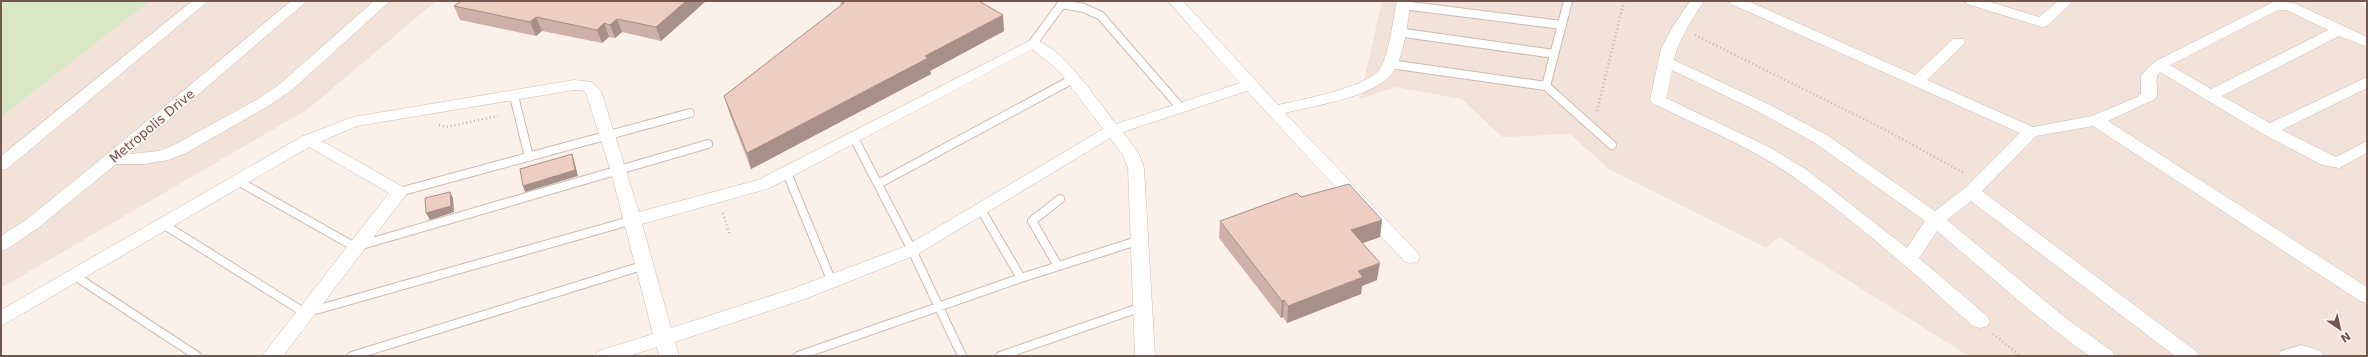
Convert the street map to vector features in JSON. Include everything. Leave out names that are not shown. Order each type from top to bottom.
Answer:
[{"type":"street","points":[[1,165],[202,1]]},
{"type":"street","name":"Metropolis Drive","points":[[1,246],[32,224],[112,159],[300,1]]},
{"type":"street","points":[[112,159],[144,159],[162,156],[180,149],[264,102],[287,86],[383,1]]},
{"type":"street","points":[[1175,1],[1250,85],[1411,256]]},
{"type":"street","points":[[1697,1],[1679,28],[1669,49],[1658,100],[1761,150],[1801,174],[1909,259],[1980,321]]},
{"type":"street","points":[[1736,1],[2031,132]]},
{"type":"street","points":[[1972,1],[2042,23],[2066,1]]},
{"type":"street","points":[[1275,111],[1370,84],[1386,72],[1390,64],[1404,3]]},
{"type":"street","points":[[1909,259],[1935,220],[1976,187],[2031,132],[2096,120],[2143,100],[2148,96],[2147,78],[2150,71],[2276,5],[2289,6],[2366,42]]},
{"type":"street","points":[[2210,95],[2339,30]]},
{"type":"street","points":[[1917,81],[1958,42]]},
{"type":"street","points":[[633,220],[764,184],[787,174],[1033,43],[1054,58],[1131,154],[1136,168],[1141,240],[1142,306],[1145,356]]},
{"type":"street","points":[[1667,62],[1820,139],[1860,165],[1935,220],[2069,330],[2105,356]]},
{"type":"street","points":[[2159,65],[2269,130],[2334,163],[2339,163],[2367,146]]},
{"type":"street","points":[[2269,130],[2367,82]]},
{"type":"street","points":[[1,319],[309,140],[353,122],[574,85],[586,85],[593,91],[608,135],[633,220],[667,347]]},
{"type":"street","points":[[605,356],[667,347],[912,250],[1092,141],[1113,130],[1250,85]]},
{"type":"street","points":[[2096,120],[2367,296]]},
{"type":"street","points":[[272,356],[399,192],[309,140]]},
{"type":"street","points":[[1976,187],[2188,356]]},
{"type":"street","points":[[2288,356],[2301,352],[2314,356]]},
{"type":"lane","points":[[1546,86],[1568,1]]},
{"type":"lane","points":[[1033,43],[1063,2],[1084,8],[1101,16],[1180,107]]},
{"type":"lane","points":[[1404,3],[1562,26]]},
{"type":"lane","points":[[1397,32],[1554,54]]},
{"type":"lane","points":[[1390,64],[1546,86],[1612,145]]},
{"type":"lane","points":[[878,184],[1072,79]]},
{"type":"lane","points":[[514,96],[529,157]]},
{"type":"lane","points":[[399,192],[690,113]]},
{"type":"lane","points":[[854,138],[912,250],[962,356]]},
{"type":"lane","points":[[238,181],[355,247],[619,172],[708,144]]},
{"type":"lane","points":[[787,174],[832,282]]},
{"type":"lane","points":[[1058,266],[1032,221],[1060,199]]},
{"type":"lane","points":[[980,208],[1021,278]]},
{"type":"lane","points":[[163,224],[305,313],[633,220]]},
{"type":"lane","points":[[798,356],[938,306],[1141,240]]},
{"type":"lane","points":[[352,356],[645,265]]},
{"type":"lane","points":[[75,276],[197,356]]},
{"type":"lane","points":[[1000,356],[1142,306]]},
{"type":"path","points":[[1593,127],[1624,1]]},
{"type":"path","points":[[1679,28],[1882,128],[1976,187]]},
{"type":"path","points":[[718,197],[729,233]]},
{"type":"path","points":[[1980,321],[2021,356]]},
{"type":"shaded area","points":[[150,1],[436,1],[308,109],[1,288],[1,117]]},
{"type":"shaded area","points":[[1382,1],[2358,1],[2367,8],[2367,356],[1969,356],[1779,237],[1766,248],[1610,170],[1570,134],[1502,137],[1462,99],[1396,87],[1360,99]]},
{"type":"green space","points":[[1,1],[150,1],[1,117]]},
{"type":"building","points":[[461,1],[686,1],[656,27],[617,19],[610,25],[604,23],[597,30],[536,17],[530,22],[454,6]]},
{"type":"building","points":[[841,1],[979,1],[1003,15],[925,56],[928,58],[747,153],[724,96],[844,3]]},
{"type":"building","points":[[572,154],[575,170],[523,186],[520,169]]},
{"type":"building","points":[[1349,184],[1382,220],[1351,230],[1380,263],[1358,271],[1363,277],[1288,306],[1284,300],[1282,301],[1220,221],[1297,193],[1301,197]]},
{"type":"building","points":[[450,192],[451,206],[426,213],[425,198]]}]
